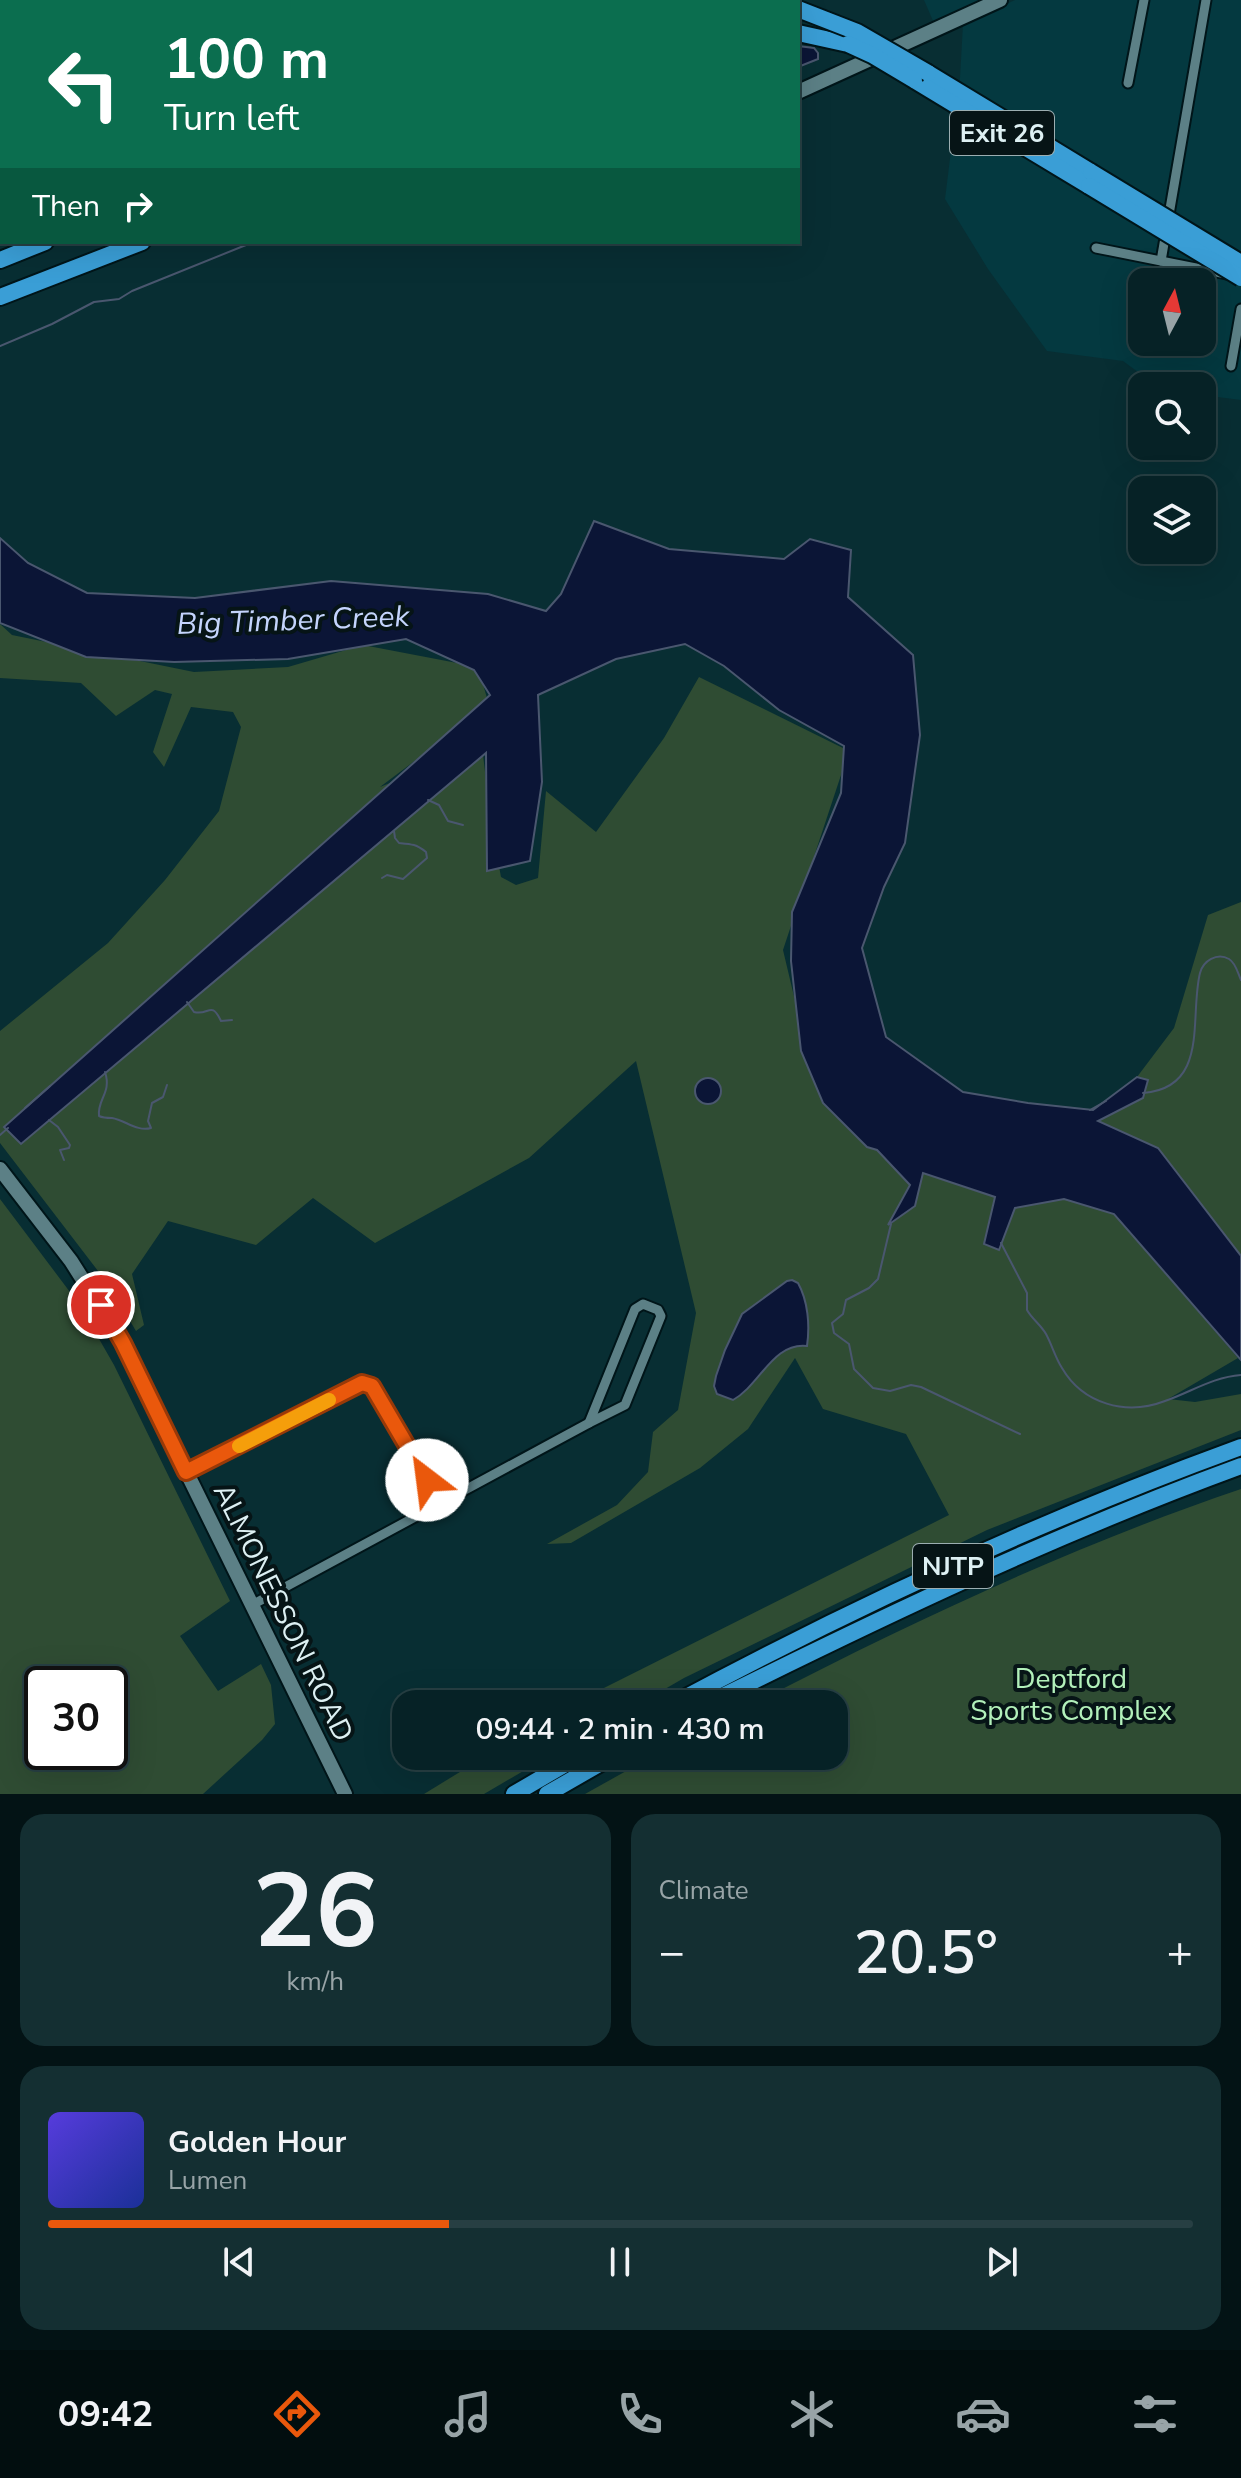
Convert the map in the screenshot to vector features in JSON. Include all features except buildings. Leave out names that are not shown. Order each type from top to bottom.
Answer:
[{"type":"highway","points":[[800,10],[857,32],[921,77],[1090,179],[1241,263]]},
{"type":"highway","points":[[800,33],[848,44],[921,77]]},
{"type":"highway","points":[[1090,179],[1241,278]]},
{"type":"highway","points":[[0,260],[40,244]]},
{"type":"highway","points":[[0,297],[137,244]]},
{"type":"highway","points":[[23,288],[153,244]]},
{"type":"highway","name":"NJTP","points":[[699,1690],[774,1650],[996,1546],[1182,1468],[1241,1447]]},
{"type":"highway","name":"NJTP","points":[[735,1690],[872,1621],[1042,1546],[1241,1466]]},
{"type":"highway","points":[[514,1794],[555,1770]]},
{"type":"highway","points":[[547,1794],[589,1770]]},
{"type":"main road","points":[[800,91],[1000,0]]},
{"type":"main road","name":"ALMONESSON ROAD","points":[[0,1169],[64,1251],[123,1343],[345,1794]]},
{"type":"street","points":[[1128,83],[1144,0]]},
{"type":"street","points":[[1161,261],[1206,0]]},
{"type":"street","points":[[1096,248],[1241,278]]},
{"type":"street","points":[[1231,366],[1241,309]]},
{"type":"street","points":[[252,1605],[625,1405],[661,1316],[658,1310],[643,1304],[635,1309],[589,1423]]},
{"type":"street","points":[[186,1472],[362,1383],[372,1386],[441,1503]]},
{"type":"shaded area","points":[[924,0],[983,0],[934,23]]},
{"type":"shaded area","points":[[1015,0],[1241,0],[1241,400],[1216,397],[1216,372],[1138,372],[1123,361],[1047,351],[988,269],[945,199],[960,78],[963,24]]},
{"type":"green space","points":[[0,624],[12,635],[194,672],[288,667],[363,645],[478,667],[489,705],[380,787],[482,746],[501,877],[516,885],[538,878],[546,791],[596,832],[664,738],[699,677],[849,751],[783,950],[812,1072],[910,1185],[922,1173],[996,1197],[984,1244],[999,1249],[1014,1208],[1064,1199],[1114,1214],[1238,1358],[1168,1399],[1195,1402],[1241,1394],[1241,1430],[987,1530],[663,1690],[600,1690],[949,1515],[906,1434],[823,1409],[795,1358],[748,1429],[700,1468],[571,1543],[547,1544],[617,1505],[648,1472],[653,1432],[678,1410],[696,1313],[636,1061],[529,1158],[375,1243],[313,1198],[256,1245],[168,1221],[132,1274],[144,1325],[136,1331],[108,1284],[0,1143],[0,1031],[108,943],[165,880],[219,811],[241,727],[233,712],[191,707],[164,767],[153,752],[172,694],[155,690],[116,716],[81,683],[0,678]]},
{"type":"green space","points":[[1241,902],[1241,1256],[1158,1148],[1098,1121],[1143,1098],[1148,1080],[1137,1077],[1174,1028],[1208,915]]},
{"type":"green space","points":[[0,1199],[79,1304],[114,1365],[230,1601],[180,1636],[218,1691],[261,1664],[271,1685],[275,1724],[262,1740],[203,1794],[0,1794]]},
{"type":"green space","name":"Deptford Sports Complex","points":[[1241,1489],[1241,1794],[585,1794],[628,1770],[848,1770],[848,1690],[781,1690],[993,1587],[1178,1511]]},
{"type":"green space","points":[[463,1770],[525,1770],[484,1794],[424,1794]]},
{"type":"water","points":[[800,46],[814,48],[818,59],[800,66]]},
{"type":"water","name":"Big Timber Creek","points":[[594,521],[669,549],[784,559],[810,539],[851,550],[848,597],[913,655],[920,735],[905,843],[884,887],[862,948],[886,1037],[963,1092],[1028,1103],[1093,1110],[1137,1077],[1148,1080],[1143,1098],[1098,1121],[1158,1148],[1241,1256],[1241,1360],[1114,1214],[1064,1199],[1015,1208],[999,1250],[984,1244],[995,1197],[923,1173],[915,1206],[888,1225],[910,1185],[877,1150],[867,1147],[823,1103],[801,1051],[791,961],[792,912],[841,793],[844,746],[779,710],[724,666],[685,644],[616,659],[538,695],[542,782],[530,861],[487,871],[486,753],[21,1144],[4,1127],[490,695],[474,670],[406,639],[288,659],[174,662],[86,657],[0,623],[0,538],[28,563],[87,593],[195,598],[331,581],[488,594],[546,611],[561,594]]},
{"type":"water","points":[[708,1078],[717,1082],[721,1091],[717,1100],[708,1104],[699,1100],[695,1091],[699,1082]]},
{"type":"water","points":[[792,1280],[798,1283],[806,1305],[807,1346],[795,1347],[776,1357],[733,1400],[717,1394],[714,1386],[716,1376],[742,1314]]},
{"type":"waterway","points":[[0,346],[94,302],[119,299],[246,245]]},
{"type":"waterway","points":[[428,800],[439,805],[448,821],[463,825]]},
{"type":"waterway","points":[[382,878],[387,875],[403,879],[427,858],[426,852],[419,847],[399,843],[394,831]]},
{"type":"waterway","points":[[1143,1093],[1164,1088],[1179,1078],[1188,1064],[1195,1029],[1197,991],[1204,965],[1215,957],[1229,959],[1241,980]]},
{"type":"waterway","points":[[187,1002],[194,1012],[212,1010],[221,1021],[232,1020]]},
{"type":"waterway","points":[[105,1072],[107,1085],[99,1116],[141,1128],[151,1128],[148,1121],[152,1103],[163,1097],[167,1085]]},
{"type":"waterway","points":[[25,1108],[50,1086]]},
{"type":"waterway","points":[[1090,1110],[1106,1101]]},
{"type":"waterway","points":[[49,1120],[70,1145],[60,1150],[64,1160]]},
{"type":"waterway","points":[[0,1135],[8,1128]]},
{"type":"waterway","points":[[891,1224],[878,1279],[869,1288],[846,1300],[843,1314],[832,1323],[834,1333],[849,1344],[854,1369],[873,1388],[890,1391],[911,1385],[921,1387],[1020,1434]]},
{"type":"waterway","points":[[1001,1243],[1027,1293],[1027,1310],[1046,1334],[1071,1380],[1094,1398],[1121,1407],[1150,1405],[1212,1382],[1241,1375]]},
{"type":"slow traffic","points":[[239,1446],[329,1400]]},
{"type":"route","points":[[101,1305],[186,1472],[362,1383],[372,1386],[427,1480]]}]
